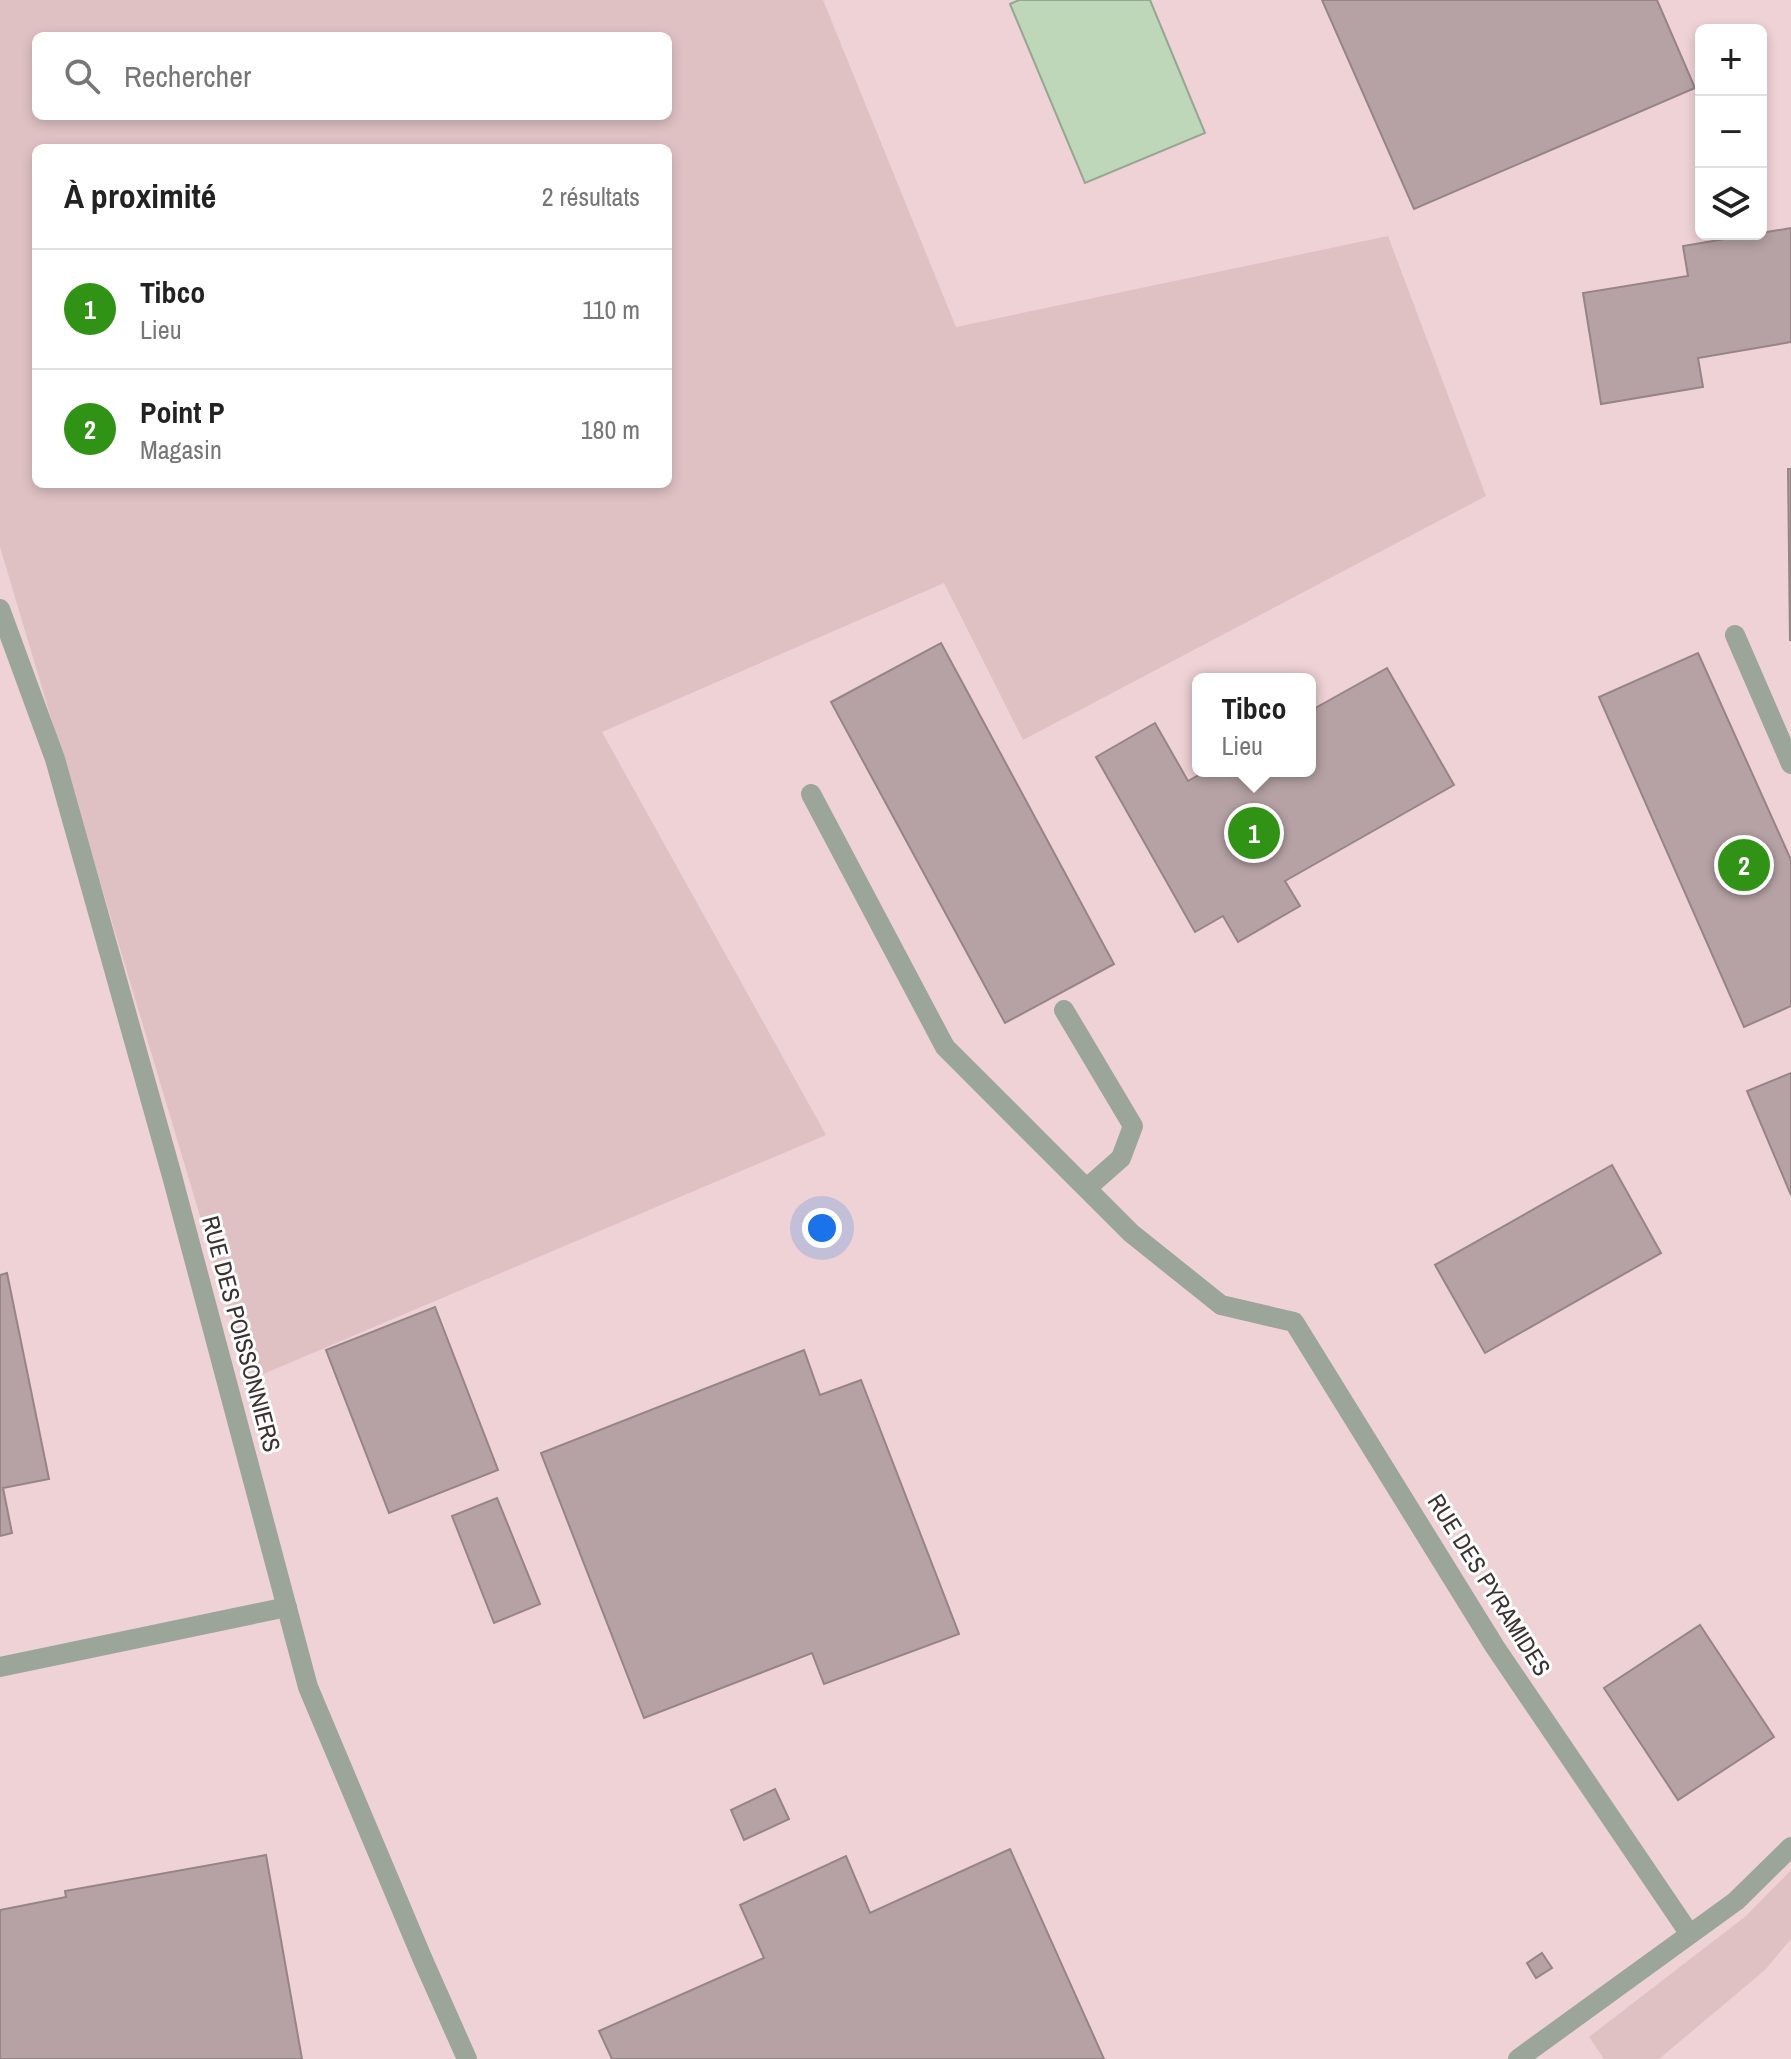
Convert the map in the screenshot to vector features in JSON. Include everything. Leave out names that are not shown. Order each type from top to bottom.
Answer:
[{"type":"street","name":"RUE DES POISSONNIERS","points":[[0,609],[55,759],[172,1176],[308,1687],[467,2059]]},
{"type":"street","points":[[1735,635],[1791,764]]},
{"type":"street","points":[[811,794],[945,1047],[1087,1188],[1121,1158],[1133,1126],[1064,1010]]},
{"type":"street","name":"RUE DES PYRAMIDES","points":[[1087,1188],[1131,1233],[1221,1305],[1294,1322],[1495,1647],[1689,1933]]},
{"type":"street","points":[[0,1667],[287,1607]]},
{"type":"street","points":[[1518,2059],[1736,1901],[1791,1847]]},
{"type":"shaded area","points":[[0,0],[1791,0],[1791,2059],[0,2059]]},
{"type":"shaded area","points":[[0,0],[823,0],[956,327],[1388,236],[1486,496],[1023,740],[944,583],[602,732],[826,1135],[249,1380],[0,547]]},
{"type":"shaded area","points":[[1019,0],[1150,0],[1205,133],[1085,183],[1010,4]]},
{"type":"shaded area","points":[[1791,1870],[1791,1939],[1765,1970],[1659,2059],[1604,2059],[1589,2037],[1746,1916]]},
{"type":"building","points":[[1322,0],[1657,0],[1695,88],[1414,209]]},
{"type":"building","points":[[1791,228],[1791,342],[1698,358],[1703,387],[1601,404],[1583,293],[1688,276],[1683,246],[1719,240],[1767,240],[1767,232]]},
{"type":"building","points":[[1788,469],[1791,469],[1791,640],[1790,640]]},
{"type":"building","points":[[941,643],[1114,964],[1005,1023],[831,702]]},
{"type":"building","points":[[1698,653],[1791,860],[1791,1006],[1744,1027],[1599,697]]},
{"type":"building","points":[[1387,668],[1454,785],[1285,881],[1300,906],[1238,942],[1223,916],[1195,932],[1096,757],[1155,723],[1188,781],[1195,777],[1316,777],[1316,708]]},
{"type":"building","points":[[1791,1073],[1791,1195],[1747,1091]]},
{"type":"building","points":[[1612,1165],[1661,1253],[1485,1353],[1435,1265]]},
{"type":"building","points":[[7,1273],[49,1479],[3,1488],[12,1533],[0,1536],[0,1275]]},
{"type":"building","points":[[435,1307],[498,1470],[389,1513],[326,1350]]},
{"type":"building","points":[[804,1350],[820,1395],[861,1380],[959,1634],[824,1684],[812,1653],[644,1718],[541,1453]]},
{"type":"building","points":[[497,1498],[540,1604],[494,1623],[452,1516]]},
{"type":"building","points":[[1700,1625],[1774,1737],[1678,1800],[1604,1688]]},
{"type":"building","points":[[775,1789],[789,1819],[744,1840],[731,1810]]},
{"type":"building","points":[[1010,1849],[1104,2059],[612,2059],[599,2031],[764,1958],[740,1905],[846,1856],[870,1913]]},
{"type":"building","points":[[266,1855],[302,2059],[0,2059],[0,1910],[66,1897],[65,1891]]},
{"type":"building","points":[[1542,1953],[1552,1968],[1536,1978],[1527,1963]]},
{"type":"place","name":"Tibco","points":[[1254,833]]},
{"type":"place","name":"Point P","points":[[1744,865]]}]
